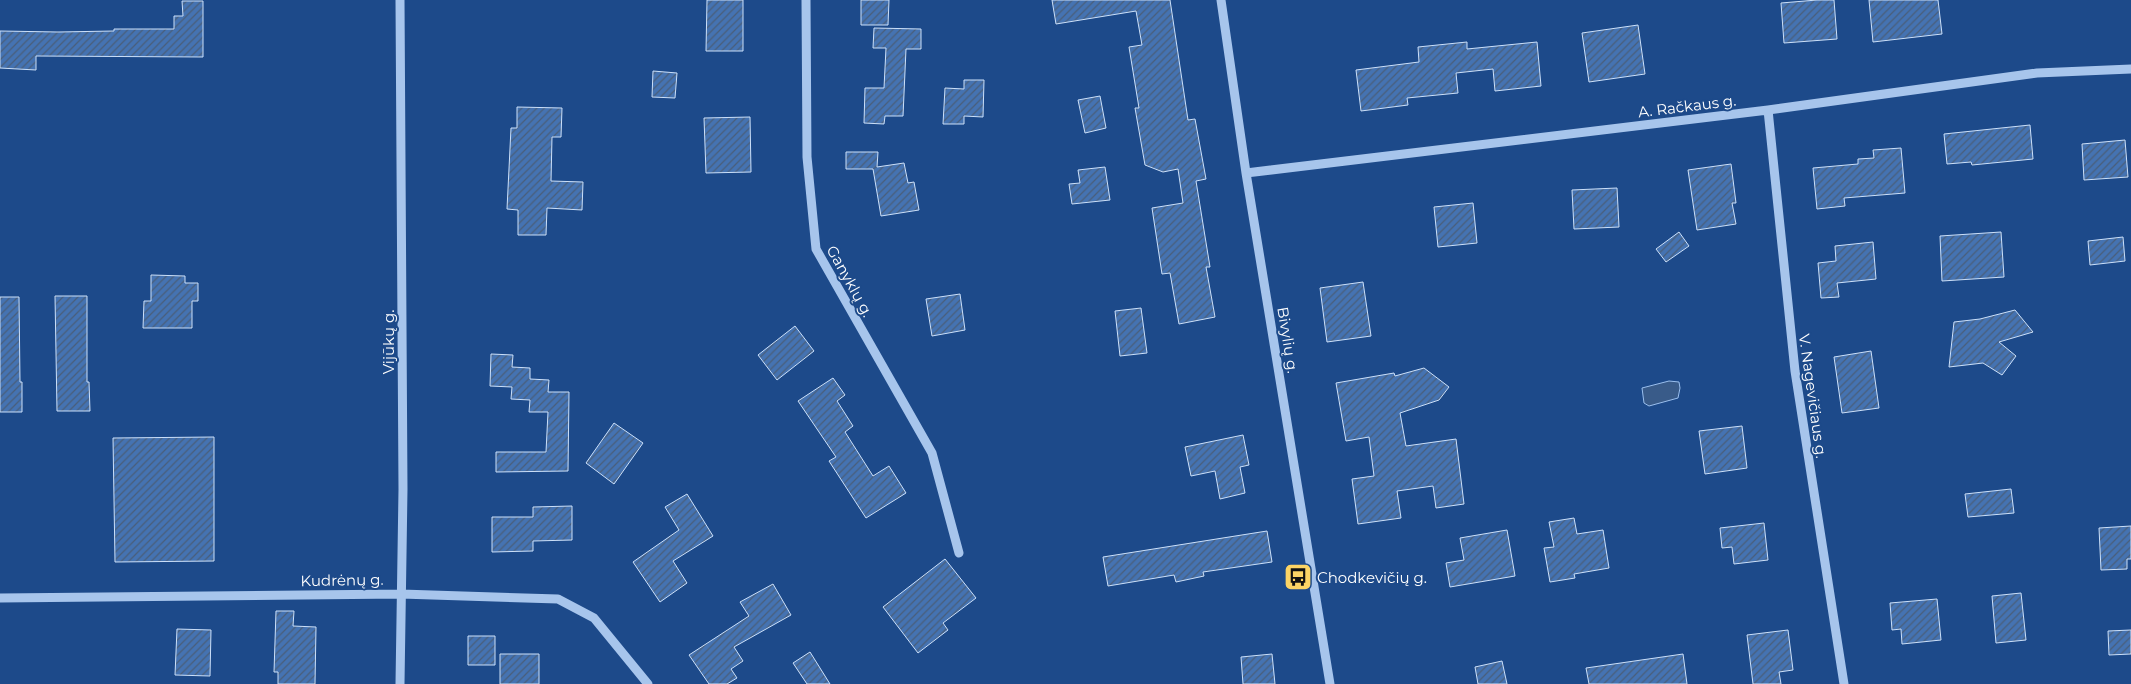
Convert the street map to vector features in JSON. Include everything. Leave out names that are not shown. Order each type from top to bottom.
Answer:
[{"type":"street","name":"Vijūkų g.","points":[[400,0],[402,594],[400,684]]},
{"type":"street","name":"Ganyklų g.","points":[[806,0],[807,157],[816,249],[932,453],[959,553]]},
{"type":"street","name":"Bivylių g.","points":[[1221,0],[1246,173],[1330,684]]},
{"type":"street","name":"A. Račkaus g.","points":[[1246,173],[1768,110],[2037,73],[2131,69]]},
{"type":"street","name":"V. Nagevičiaus g.","points":[[1768,110],[1795,371],[1844,684]]},
{"type":"street","name":"Kudrėnų g.","points":[[0,598],[402,594],[558,599],[594,618],[648,684]]},
{"type":"water","points":[[1669,381],[1679,382],[1678,398],[1649,406],[1644,403],[1642,388]]},
{"type":"building","points":[[707,0],[743,0],[743,51],[706,51]]},
{"type":"building","points":[[861,0],[889,0],[888,25],[861,25]]},
{"type":"building","points":[[1052,0],[1170,0],[1188,120],[1195,119],[1206,179],[1196,181],[1210,267],[1206,267],[1215,317],[1179,324],[1170,273],[1162,274],[1152,208],[1183,203],[1178,169],[1163,172],[1145,165],[1135,108],[1139,108],[1129,47],[1142,45],[1136,11],[1056,24]]},
{"type":"building","points":[[1834,0],[1837,39],[1784,43],[1781,3]]},
{"type":"building","points":[[1869,0],[1938,0],[1942,34],[1873,42]]},
{"type":"building","points":[[182,1],[203,1],[203,57],[36,56],[36,70],[0,68],[0,31],[58,32],[114,31],[114,29],[174,29],[174,16],[183,16]]},
{"type":"building","points":[[1638,25],[1645,74],[1589,82],[1582,33]]},
{"type":"building","points":[[874,28],[921,29],[921,49],[906,49],[903,116],[885,116],[884,124],[864,123],[865,88],[884,88],[886,48],[873,48]]},
{"type":"building","points":[[1467,42],[1467,49],[1537,42],[1541,86],[1495,91],[1493,69],[1456,73],[1458,93],[1407,98],[1408,105],[1361,111],[1356,70],[1419,62],[1418,47]]},
{"type":"building","points":[[653,71],[677,73],[675,98],[652,97]]},
{"type":"building","points":[[964,80],[984,80],[983,117],[964,116],[964,124],[943,124],[945,88],[964,89]]},
{"type":"building","points":[[1100,96],[1106,128],[1085,133],[1078,100]]},
{"type":"building","points":[[517,107],[562,108],[561,137],[552,137],[551,181],[583,182],[582,210],[547,208],[546,235],[518,235],[518,210],[507,209],[511,128],[517,128]]},
{"type":"building","points":[[750,117],[751,172],[706,173],[704,118]]},
{"type":"building","points":[[2030,125],[2033,159],[1972,165],[1971,162],[1947,164],[1944,134]]},
{"type":"building","points":[[2125,140],[2128,177],[2084,180],[2082,144]]},
{"type":"building","points":[[1901,148],[1905,193],[1844,198],[1845,206],[1817,209],[1813,168],[1858,164],[1858,159],[1874,158],[1873,150]]},
{"type":"building","points":[[846,152],[878,152],[877,167],[904,163],[908,183],[914,182],[919,210],[881,216],[873,169],[846,169]]},
{"type":"building","points":[[1731,164],[1736,203],[1732,203],[1736,224],[1697,230],[1688,170]]},
{"type":"building","points":[[1105,167],[1110,200],[1072,204],[1069,184],[1080,183],[1078,170]]},
{"type":"building","points":[[1617,188],[1619,227],[1574,229],[1572,190]]},
{"type":"building","points":[[1473,203],[1477,243],[1438,247],[1434,207]]},
{"type":"building","points":[[1679,232],[1689,246],[1666,262],[1656,249]]},
{"type":"building","points":[[2001,232],[2004,277],[1942,281],[1940,236]]},
{"type":"building","points":[[2123,237],[2125,261],[2090,265],[2088,241]]},
{"type":"building","points":[[1873,242],[1876,279],[1837,283],[1839,297],[1821,298],[1818,263],[1836,261],[1835,246]]},
{"type":"building","points":[[151,275],[185,276],[185,283],[198,283],[198,301],[192,301],[192,328],[143,328],[144,301],[151,301]]},
{"type":"building","points":[[1363,282],[1371,336],[1327,342],[1320,288]]},
{"type":"building","points":[[960,294],[965,330],[932,336],[926,299]]},
{"type":"building","points":[[55,296],[87,296],[87,382],[89,382],[90,411],[57,411]]},
{"type":"building","points":[[0,297],[19,297],[22,412],[0,412]]},
{"type":"building","points":[[1141,308],[1147,353],[1120,356],[1115,311]]},
{"type":"building","points":[[2015,310],[2033,332],[1999,342],[2016,356],[2002,375],[1983,363],[1949,367],[1954,322],[1980,319]]},
{"type":"building","points":[[795,326],[814,351],[777,380],[758,355]]},
{"type":"building","points":[[1871,351],[1879,408],[1842,413],[1834,357]]},
{"type":"building","points":[[491,354],[513,355],[512,367],[530,368],[530,379],[549,380],[548,392],[569,392],[568,471],[496,472],[496,452],[546,452],[548,412],[529,412],[530,400],[511,399],[512,387],[490,386]]},
{"type":"building","points":[[1424,368],[1449,387],[1439,400],[1400,413],[1406,446],[1456,439],[1464,504],[1436,508],[1433,486],[1397,491],[1401,518],[1358,524],[1352,479],[1374,476],[1369,437],[1346,441],[1336,383],[1394,373],[1395,376]]},
{"type":"building","points":[[833,378],[845,395],[837,401],[853,426],[845,432],[873,476],[889,466],[906,493],[866,518],[829,461],[836,457],[798,401]]},
{"type":"building","points":[[614,423],[643,443],[614,484],[586,463]]},
{"type":"building","points":[[1742,426],[1747,468],[1705,474],[1699,431]]},
{"type":"building","points":[[1243,435],[1249,465],[1240,467],[1245,493],[1220,499],[1215,471],[1191,476],[1185,447]]},
{"type":"building","points":[[214,437],[214,561],[115,562],[113,438]]},
{"type":"building","points":[[2011,489],[2014,513],[1968,517],[1965,494]]},
{"type":"building","points":[[687,494],[713,536],[673,561],[687,583],[660,602],[633,562],[679,530],[665,507]]},
{"type":"building","points":[[572,506],[572,540],[533,541],[533,551],[492,552],[492,517],[533,517],[533,507]]},
{"type":"building","points":[[1574,518],[1577,534],[1603,530],[1609,568],[1574,574],[1575,578],[1550,582],[1544,548],[1554,547],[1549,522]]},
{"type":"building","points":[[1764,523],[1768,560],[1734,564],[1732,547],[1722,548],[1720,528]]},
{"type":"building","points":[[2131,526],[2131,559],[2127,559],[2127,569],[2101,570],[2099,528]]},
{"type":"building","points":[[1507,530],[1515,576],[1450,587],[1446,563],[1464,560],[1460,538]]},
{"type":"building","points":[[1267,531],[1272,562],[1203,572],[1204,576],[1176,582],[1174,575],[1108,586],[1103,557]]},
{"type":"building","points":[[945,559],[976,598],[943,623],[948,630],[918,653],[883,607]]},
{"type":"building","points":[[773,584],[791,615],[734,647],[743,661],[731,669],[737,678],[727,684],[709,684],[689,655],[749,616],[740,602]]},
{"type":"building","points":[[2021,593],[2026,640],[1996,643],[1992,596]]},
{"type":"building","points":[[1937,599],[1941,640],[1902,644],[1901,629],[1892,630],[1890,603]]},
{"type":"building","points":[[276,611],[294,611],[293,626],[316,627],[315,684],[278,684],[278,672],[274,672]]},
{"type":"building","points":[[177,629],[211,630],[210,676],[175,675]]},
{"type":"building","points":[[1788,630],[1793,670],[1779,672],[1781,684],[1753,684],[1747,635]]},
{"type":"building","points":[[2131,630],[2131,654],[2109,655],[2108,631]]},
{"type":"building","points":[[468,636],[495,636],[495,665],[468,665]]},
{"type":"building","points":[[810,652],[830,684],[807,684],[793,663]]},
{"type":"building","points":[[500,654],[539,654],[539,684],[500,684]]},
{"type":"building","points":[[1272,654],[1275,684],[1243,684],[1241,657]]},
{"type":"building","points":[[1683,654],[1687,684],[1589,684],[1586,668]]},
{"type":"building","points":[[1502,661],[1507,684],[1478,684],[1475,667]]},
{"type":"place","name":"Chodkevičių g.","points":[[1298,577]]}]
